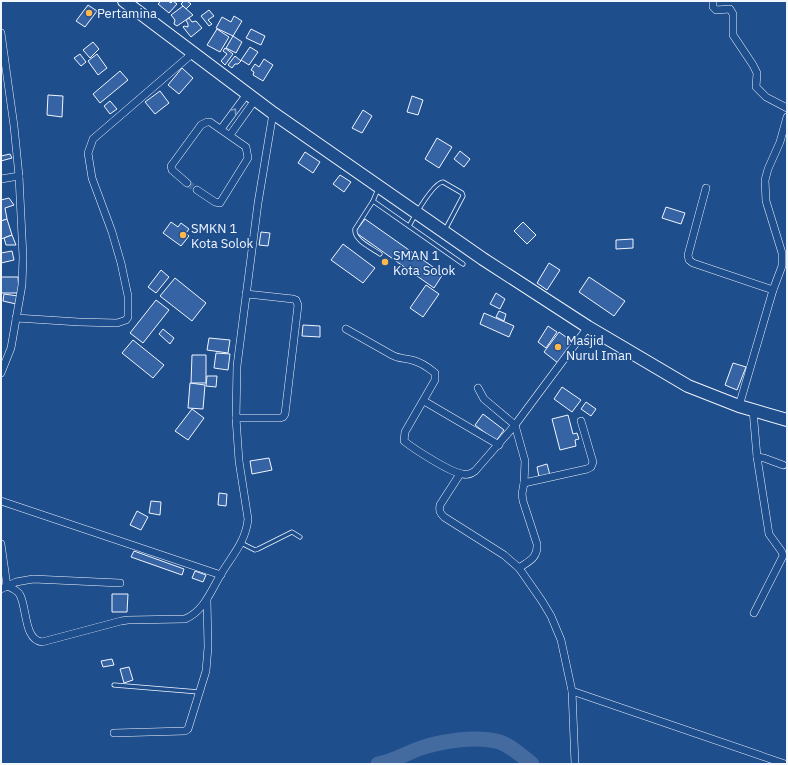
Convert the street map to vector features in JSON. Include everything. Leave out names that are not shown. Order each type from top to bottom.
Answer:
[{"type":"highway","points":[[124,1],[251,97],[379,188],[482,259],[588,328],[688,386],[739,406],[787,420]]},
{"type":"street","points":[[713,1],[713,7],[716,10],[730,9],[733,14],[733,35],[757,72],[756,87],[766,97],[787,108]]},
{"type":"street","points":[[1,33],[14,126],[19,176],[23,257],[22,285],[11,348],[1,373]]},
{"type":"street","points":[[16,318],[117,323],[126,320],[128,317],[128,296],[112,232],[92,178],[88,153],[89,146],[93,139],[193,53]]},
{"type":"street","points":[[221,129],[251,97]]},
{"type":"street","points":[[230,135],[251,97]]},
{"type":"street","points":[[4,587],[14,590],[20,595],[31,635],[34,639],[42,642],[121,621],[184,619],[192,616],[207,600],[241,543],[247,528],[248,519],[239,461],[236,418],[237,366],[258,203],[273,113]]},
{"type":"street","points":[[739,406],[773,290],[782,266],[783,259],[766,201],[765,180],[768,169],[784,143],[787,117]]},
{"type":"street","points":[[187,183],[172,170],[172,164],[203,123],[210,122],[246,147],[248,153],[246,162],[220,203],[215,202],[197,190]]},
{"type":"street","points":[[1,179],[19,176]]},
{"type":"street","points":[[706,188],[688,255],[689,260],[693,263],[773,290]]},
{"type":"street","points":[[236,418],[280,418],[285,414],[298,305],[294,299],[246,294]]},
{"type":"street","points":[[346,329],[396,357],[413,360],[429,368],[435,373],[435,380],[405,432],[404,441],[460,474],[471,474],[499,445],[588,328]]},
{"type":"street","points":[[478,388],[484,399],[515,425],[525,461],[522,494],[537,544],[537,553],[532,559],[519,568]]},
{"type":"street","points":[[424,401],[499,445]]},
{"type":"street","points":[[754,410],[757,457],[769,534],[782,552],[783,556],[754,613]]},
{"type":"street","points":[[524,483],[591,467],[593,462],[582,421]]},
{"type":"street","points":[[757,457],[783,465]]},
{"type":"street","points":[[460,474],[440,505],[440,514],[504,555],[519,568],[542,601],[563,647],[572,691],[575,764]]},
{"type":"street","points":[[1,501],[221,575]]},
{"type":"street","points":[[1,544],[4,587]]},
{"type":"street","points":[[4,587],[16,582],[33,579],[120,583]]},
{"type":"street","points":[[114,733],[187,731],[206,671],[208,647],[207,600]]},
{"type":"street","points":[[572,691],[785,764]]},
{"type":"lane","points":[[409,226],[416,213],[440,182],[443,182],[462,193],[463,199],[444,232]]},
{"type":"lane","points":[[379,188],[354,233],[357,238],[380,254]]},
{"type":"lane","points":[[373,201],[463,264]]},
{"type":"lane","points":[[241,543],[255,550],[290,533],[294,533],[300,537]]},
{"type":"lane","points":[[114,686],[199,692]]},
{"type":"building","points":[[161,1],[168,1],[171,3],[173,1],[177,4],[169,13],[158,4]]},
{"type":"building","points":[[184,1],[191,4],[186,9],[181,4]]},
{"type":"building","points":[[88,5],[97,11],[85,27],[76,21]]},
{"type":"building","points":[[183,6],[193,15],[177,26],[174,24],[175,20],[171,15]]},
{"type":"building","points":[[209,10],[214,16],[208,20],[212,24],[209,26],[201,16]]},
{"type":"building","points":[[234,16],[242,21],[233,36],[216,28],[222,17],[231,22]]},
{"type":"building","points":[[189,18],[192,22],[196,21],[202,28],[191,37],[183,27],[188,27],[186,20]]},
{"type":"building","points":[[217,29],[229,37],[220,52],[207,45]]},
{"type":"building","points":[[251,29],[265,36],[261,45],[246,38]]},
{"type":"building","points":[[233,36],[242,42],[236,53],[226,48]]},
{"type":"building","points":[[93,42],[99,49],[90,58],[83,50]]},
{"type":"building","points":[[250,47],[258,52],[249,65],[241,60]]},
{"type":"building","points":[[225,48],[233,54],[225,65],[221,61],[227,54],[223,51]]},
{"type":"building","points":[[80,54],[86,62],[81,66],[74,58]]},
{"type":"building","points":[[97,54],[107,68],[98,75],[88,61]]},
{"type":"building","points":[[235,56],[241,61],[238,64],[235,64],[232,68],[228,65]]},
{"type":"building","points":[[264,59],[273,65],[263,81],[253,75],[254,72],[251,70],[255,64],[259,67]]},
{"type":"building","points":[[182,68],[193,78],[179,94],[168,85]]},
{"type":"building","points":[[120,71],[128,80],[100,103],[93,94]]},
{"type":"building","points":[[160,91],[169,103],[155,114],[145,102]]},
{"type":"building","points":[[48,95],[63,96],[62,117],[47,115]]},
{"type":"building","points":[[412,96],[423,100],[418,115],[407,112]]},
{"type":"building","points":[[110,101],[117,109],[110,114],[104,106]]},
{"type":"building","points":[[363,110],[372,116],[362,133],[352,128]]},
{"type":"building","points":[[437,138],[452,147],[439,168],[425,159]]},
{"type":"building","points":[[460,151],[470,159],[464,167],[454,159]]},
{"type":"building","points":[[305,152],[320,162],[313,173],[298,163]]},
{"type":"building","points":[[10,154],[12,158],[1,161],[1,156]]},
{"type":"building","points":[[340,175],[351,182],[344,192],[333,184]]},
{"type":"building","points":[[9,198],[14,205],[5,208],[7,219],[1,221],[1,200]]},
{"type":"building","points":[[666,207],[685,213],[681,224],[662,218]]},
{"type":"building","points":[[7,219],[12,235],[1,239],[1,221]]},
{"type":"building","points":[[365,219],[443,274],[434,288],[355,232]]},
{"type":"building","points":[[171,222],[178,227],[181,223],[189,229],[186,233],[189,236],[181,246],[163,233]]},
{"type":"building","points":[[523,222],[536,235],[527,244],[514,231]]},
{"type":"building","points":[[261,232],[270,233],[268,246],[259,245]]},
{"type":"building","points":[[12,235],[16,245],[6,245],[4,238]]},
{"type":"building","points":[[633,239],[633,248],[616,249],[616,240]]},
{"type":"building","points":[[343,244],[375,268],[363,283],[331,260]]},
{"type":"building","points":[[12,251],[14,260],[1,263],[1,253]]},
{"type":"building","points":[[549,263],[560,270],[547,290],[537,283]]},
{"type":"building","points":[[161,270],[169,277],[156,293],[148,287]]},
{"type":"building","points":[[1,277],[18,277],[19,293],[1,293]]},
{"type":"building","points":[[589,277],[625,301],[614,316],[579,292]]},
{"type":"building","points":[[175,278],[206,303],[192,321],[160,296]]},
{"type":"building","points":[[426,285],[439,294],[423,317],[410,308]]},
{"type":"building","points":[[496,293],[505,299],[500,309],[490,304]]},
{"type":"building","points":[[4,294],[18,296],[16,304],[3,301]]},
{"type":"building","points":[[156,300],[169,310],[143,343],[130,333]]},
{"type":"building","points":[[499,311],[506,314],[504,321],[496,317]]},
{"type":"building","points":[[484,313],[514,326],[509,337],[480,324]]},
{"type":"building","points":[[303,325],[320,326],[320,337],[302,336]]},
{"type":"building","points":[[548,326],[557,332],[546,348],[538,342]]},
{"type":"building","points":[[163,329],[174,338],[170,344],[159,334]]},
{"type":"building","name":"Masjid Nurul Iman","points":[[559,332],[573,342],[558,363],[544,352]]},
{"type":"building","points":[[209,338],[230,340],[228,353],[207,350]]},
{"type":"building","points":[[133,340],[164,365],[153,378],[122,353]]},
{"type":"building","points":[[216,353],[230,354],[228,370],[214,368]]},
{"type":"building","points":[[192,355],[206,355],[206,383],[191,383]]},
{"type":"building","points":[[733,363],[746,367],[737,390],[725,385]]},
{"type":"building","points":[[207,376],[217,376],[216,387],[206,386]]},
{"type":"building","points":[[190,383],[205,385],[203,409],[188,408]]},
{"type":"building","points":[[562,387],[581,400],[572,412],[554,399]]},
{"type":"building","points":[[586,402],[596,409],[591,416],[581,409]]},
{"type":"building","points":[[192,409],[204,418],[188,440],[175,431]]},
{"type":"building","points":[[483,414],[504,430],[496,441],[475,425]]},
{"type":"building","points":[[568,415],[573,434],[577,433],[579,439],[575,440],[576,446],[560,450],[552,419]]},
{"type":"building","points":[[269,458],[272,470],[252,474],[250,461]]},
{"type":"building","points":[[547,464],[550,475],[539,477],[537,467]]},
{"type":"building","points":[[219,493],[227,494],[226,506],[218,505]]},
{"type":"building","points":[[151,501],[161,502],[160,515],[149,513]]},
{"type":"building","points":[[137,511],[148,517],[141,530],[130,525]]},
{"type":"building","points":[[134,551],[184,569],[182,575],[131,557]]},
{"type":"building","points":[[195,571],[206,575],[203,582],[192,578]]},
{"type":"building","points":[[112,594],[128,594],[127,612],[112,612]]},
{"type":"building","points":[[112,659],[114,665],[103,667],[101,661]]},
{"type":"building","points":[[129,667],[133,680],[124,683],[120,669]]},
{"type":"waterway","points":[[378,764],[429,745],[468,739],[501,742],[515,750],[532,764]]},
{"type":"tunnel","points":[[187,183],[197,190]]},
{"type":"place","name":"Pertamina","points":[[89,13]]},
{"type":"place","name":"SMKN 1 Kota Solok","points":[[183,235]]},
{"type":"place","name":"SMAN 1 Kota Solok","points":[[385,262]]},
{"type":"place","name":"Masjid Nurul Iman","points":[[558,347]]}]
